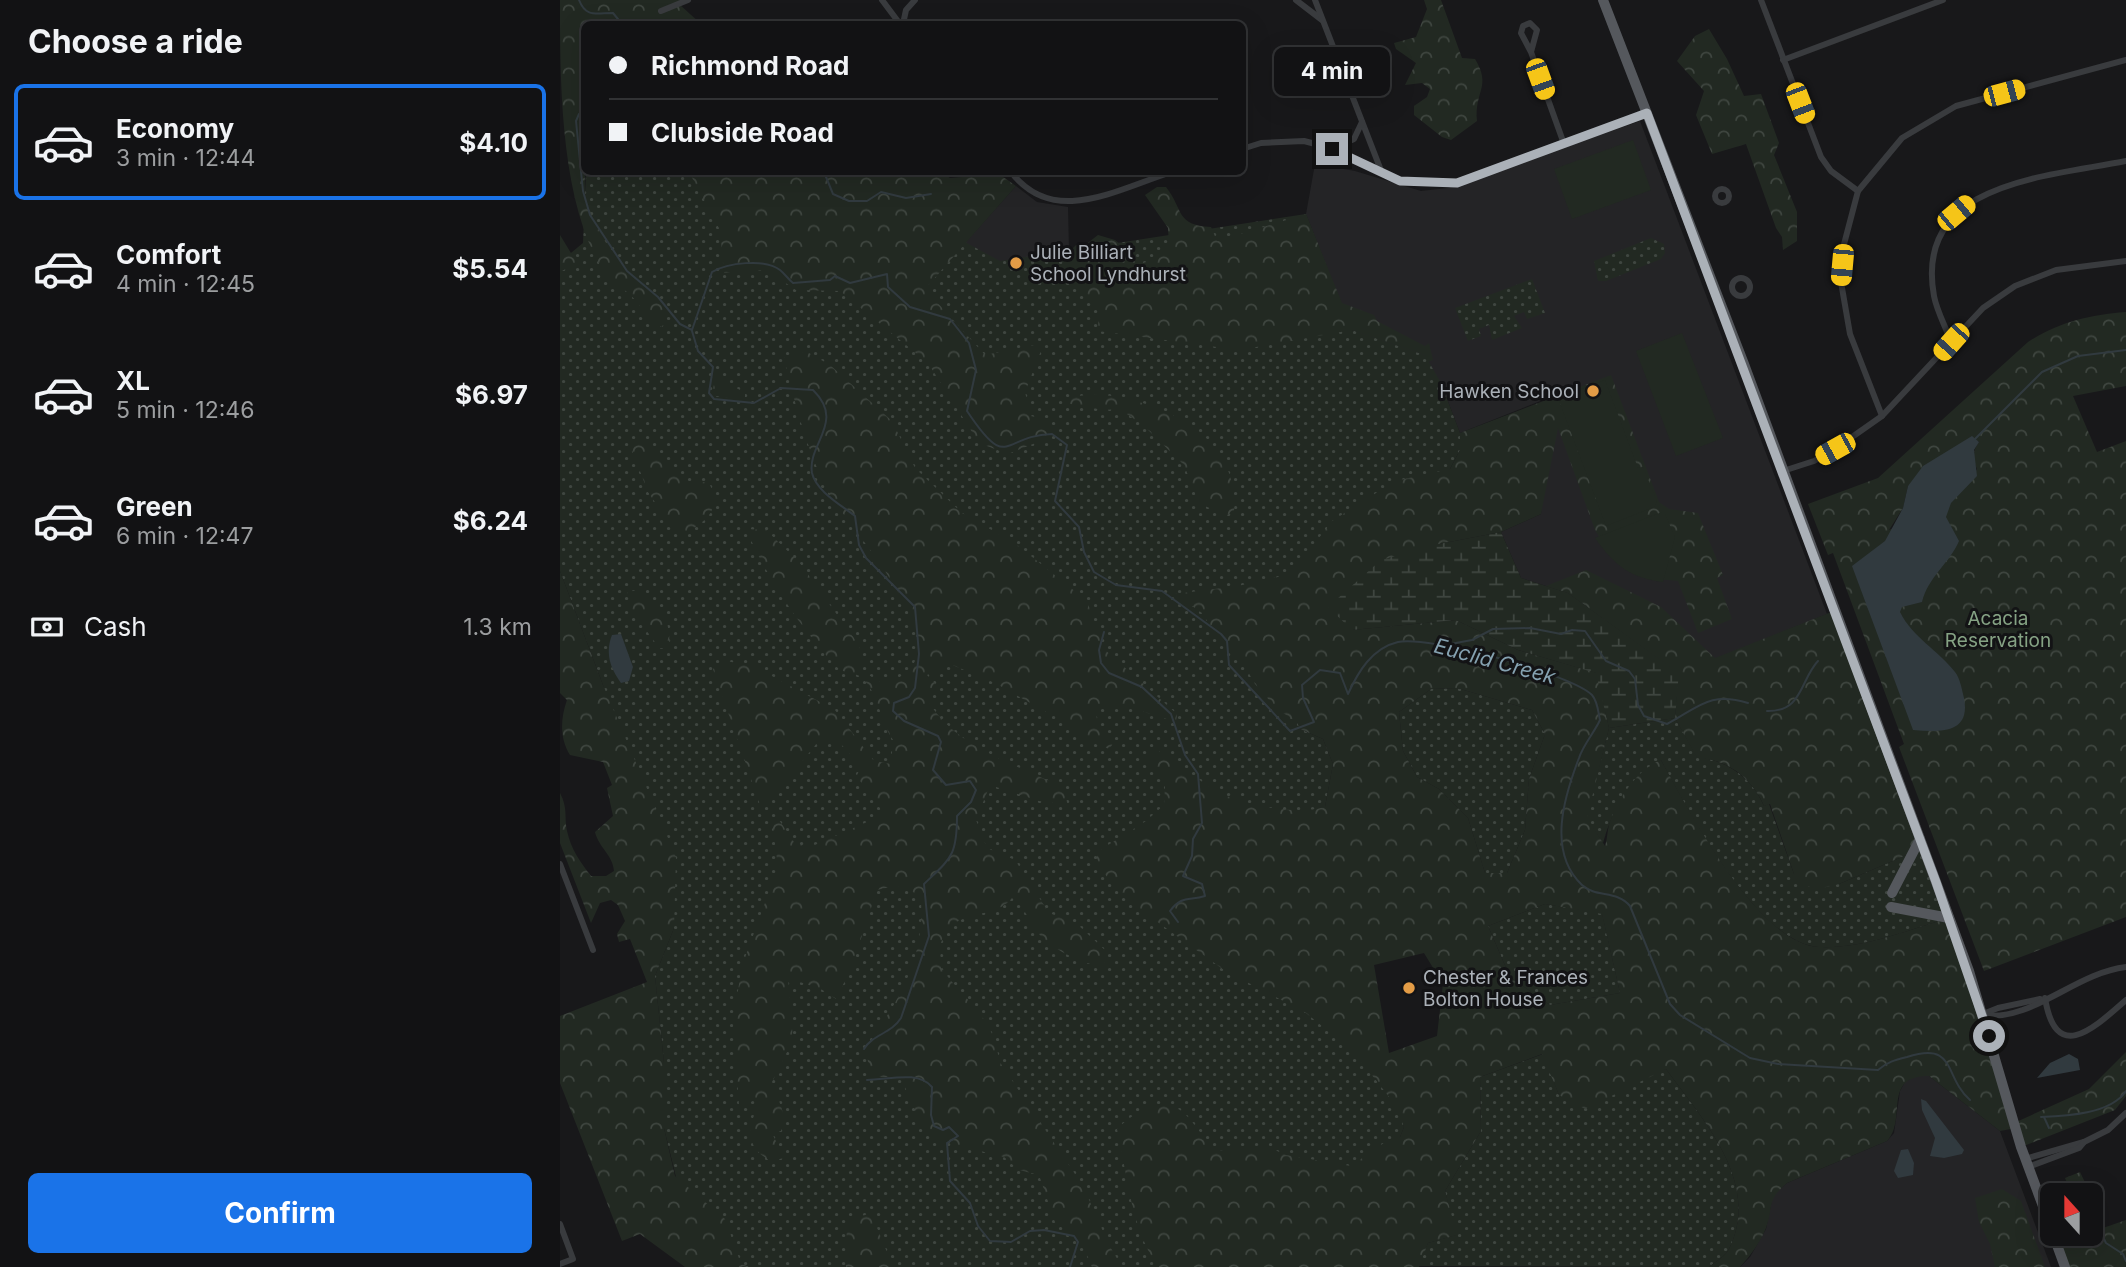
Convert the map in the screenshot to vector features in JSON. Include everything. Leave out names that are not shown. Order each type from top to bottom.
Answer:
[{"type":"main road","points":[[1604,0],[1718,296],[1950,918],[2040,1198]]},
{"type":"main road","points":[[1892,893],[1920,839]]},
{"type":"main road","points":[[1891,907],[1950,918]]},
{"type":"main road","points":[[2058,1246],[2065,1267]]},
{"type":"street","points":[[661,11],[688,0]]},
{"type":"street","points":[[881,0],[898,21]]},
{"type":"street","points":[[902,21],[906,10],[915,0]]},
{"type":"street","points":[[1296,0],[1323,20]]},
{"type":"street","points":[[1315,0],[1382,173]]},
{"type":"street","points":[[1761,0],[1825,164],[1858,191]]},
{"type":"street","points":[[1783,60],[1943,0]]},
{"type":"street","points":[[1531,52],[1564,144]]},
{"type":"street","points":[[1882,416],[1850,334],[1840,282],[1843,248],[1858,191],[1902,138],[1956,106],[2126,60]]},
{"type":"street","points":[[1246,148],[1261,143],[1304,141],[1332,149],[1382,173],[1416,184],[1457,183],[1647,113]]},
{"type":"street","points":[[1332,149],[1354,139],[1362,120]]},
{"type":"street","points":[[1951,342],[1935,299],[1932,278],[1935,251],[1945,226],[1956,213],[1972,200],[2000,187],[2126,161]]},
{"type":"street","points":[[1013,175],[1020,184],[1042,199],[1064,203],[1162,175]]},
{"type":"street","points":[[1783,471],[1814,461],[1882,416],[1983,308],[2015,286],[2055,271],[2126,261]]},
{"type":"street","points":[[1718,296],[1734,290]]},
{"type":"street","points":[[560,864],[593,950]]},
{"type":"street","points":[[1983,1015],[1998,1017],[2029,1008],[2100,972],[2126,967]]},
{"type":"street","points":[[2045,998],[2054,1027],[2060,1034],[2068,1037],[2086,1032],[2126,1000]]},
{"type":"street","points":[[2027,1163],[2079,1149],[2084,1142],[2108,1130],[2126,1114]]},
{"type":"street","points":[[560,1224],[573,1259],[560,1264]]},
{"type":"shaded area","name":"Hawken School","points":[[1640,121],[1827,614],[1679,673],[1568,593],[1521,578],[1501,532],[1541,514],[1548,398],[1460,433],[1441,383],[1352,330],[1306,214],[1315,164],[1355,171],[1421,191],[1448,188]]},
{"type":"shaded area","points":[[1016,186],[1037,202],[1068,207],[1069,250],[1101,276],[924,289]]},
{"type":"shaded area","points":[[1972,436],[1979,442],[1974,450],[1977,476],[1951,503],[1946,517],[1959,541],[1929,585],[1922,602],[1902,607],[1900,612],[1919,637],[1957,675],[1965,710],[1963,718],[1951,728],[1913,730],[1852,566],[1885,541],[1903,508],[1908,486],[1923,466]]},
{"type":"shaded area","points":[[621,634],[633,667],[629,681],[621,683],[611,666],[609,654],[612,635]]},
{"type":"shaded area","points":[[2069,1054],[2078,1059],[2080,1070],[2037,1078],[2050,1063]]},
{"type":"shaded area","points":[[1915,1076],[1929,1076],[2000,1131],[2040,1238],[2040,1246],[2043,1246],[2051,1267],[1740,1267],[1750,1257],[1766,1229],[1773,1195],[1787,1183],[1887,1141],[1894,1133],[1900,1091],[1905,1082]]},
{"type":"shaded area","points":[[1921,1099],[1926,1101],[1964,1150],[1962,1154],[1944,1158],[1930,1156],[1935,1138],[1922,1110]]},
{"type":"shaded area","points":[[1908,1149],[1914,1163],[1913,1175],[1898,1178],[1894,1171],[1901,1150]]},
{"type":"green space","points":[[560,0],[688,0],[679,4],[698,21],[581,21],[581,175],[585,175],[585,197],[609,248],[669,312],[662,327],[652,321],[627,292],[608,278],[592,250],[580,218],[572,183],[566,146]]},
{"type":"green space","points":[[1424,0],[1441,0],[1462,58],[1475,59],[1482,76],[1477,121],[1451,140],[1442,137],[1414,115],[1414,106],[1427,97],[1430,89],[1422,83],[1405,85],[1416,63],[1396,49],[1394,43],[1416,37],[1427,9]]},
{"type":"green space","points":[[1709,29],[1744,96],[1761,94],[1779,143],[1774,155],[1797,212],[1797,241],[1783,250],[1782,237],[1776,228],[1746,144],[1712,154],[1696,115],[1704,91],[1677,61],[1695,36]]},
{"type":"green space","points":[[1633,140],[1651,190],[1572,219],[1554,169]]},
{"type":"green space","points":[[586,175],[842,175],[1000,261],[1306,214],[1352,330],[1425,355],[1441,383],[1460,433],[1460,450],[1420,525],[1274,655],[1300,729],[1323,739],[1333,764],[1325,807],[1404,1127],[1400,1137],[1294,1267],[706,1267],[676,1177],[664,1128],[664,1063],[655,976],[674,928],[603,685],[560,571],[560,262],[583,243]]},
{"type":"green space","points":[[691,175],[946,175],[950,178],[1000,175],[1016,186],[925,289],[985,355],[1044,343],[1025,392],[1031,416],[1043,419],[1055,428],[1038,442],[1008,454],[979,443],[928,363],[840,291],[796,290],[766,270],[724,273],[720,230]]},
{"type":"green space","points":[[1157,187],[1166,187],[1186,220],[1199,226],[1211,227],[1217,241],[1306,214],[1342,303],[1374,315],[1377,321],[1425,346],[1429,343],[1433,360],[1428,362],[1425,355],[1352,330],[1239,350],[1098,331],[1099,308],[1067,270],[1066,255],[1076,245],[1085,245],[1098,235],[1115,240],[1143,263],[1156,259],[1169,245],[1168,228],[1145,195]]},
{"type":"green space","points":[[560,235],[577,263],[560,272]]},
{"type":"green space","points":[[1651,238],[1664,244],[1665,253],[1661,259],[1606,281],[1598,281],[1594,261]]},
{"type":"green space","points":[[1532,279],[1545,313],[1527,319],[1524,312],[1514,316],[1522,328],[1492,340],[1489,325],[1479,329],[1481,336],[1468,341],[1455,308]]},
{"type":"green space","name":"Acacia Reservation","points":[[2126,312],[2126,386],[2073,396],[2097,452],[2126,441],[2126,917],[1984,971],[1899,747],[1904,744],[1833,553],[1828,555],[1808,504],[1878,478],[2028,342],[2063,325]],"holes":[[[1979,441],[1974,452],[1977,469],[1961,492],[1928,514],[1889,530],[1903,508],[1908,486]]]},
{"type":"green space","points":[[1682,333],[1723,438],[1676,456],[1636,351]]},
{"type":"green space","points":[[795,351],[809,353],[830,365],[892,421],[915,468],[962,513],[1016,544],[1087,601],[1104,649],[1177,714],[1176,722],[1125,706],[1095,709],[1098,724],[1115,741],[1109,749],[1074,732],[1061,712],[1048,713],[995,683],[950,664],[927,675],[936,684],[925,695],[950,727],[985,751],[1062,787],[1068,805],[1039,801],[990,785],[976,820],[987,848],[1015,860],[1049,913],[1076,923],[1107,952],[1104,967],[1076,959],[1048,943],[1012,898],[995,910],[955,923],[941,943],[941,968],[985,1021],[992,1033],[999,1061],[1083,1186],[1109,1245],[1122,1267],[1092,1267],[1079,1236],[1055,1222],[1039,1175],[1019,1170],[1004,1157],[941,1141],[924,1131],[901,1078],[870,1076],[866,1048],[899,995],[914,961],[918,942],[921,899],[906,888],[877,890],[850,972],[836,999],[821,989],[788,978],[793,1040],[771,1084],[783,1119],[781,1131],[772,1133],[784,1158],[771,1161],[755,1148],[752,1141],[751,1125],[763,1098],[739,1105],[733,1021],[742,966],[778,867],[773,827],[777,817],[794,842],[808,848],[883,815],[875,797],[856,777],[861,767],[840,743],[817,743],[785,783],[760,805],[713,669],[722,660],[755,667],[835,710],[874,761],[891,764],[893,740],[868,684],[860,676],[838,668],[811,637],[775,584],[746,529],[766,530],[799,562],[859,645],[861,671],[883,683],[909,670],[918,649],[913,622],[898,592],[827,490],[813,459],[784,358]]},
{"type":"green space","points":[[1611,375],[1659,502],[1669,509],[1698,513],[1723,575],[1717,578],[1732,619],[1698,633],[1678,581],[1657,579],[1607,550],[1595,530],[1558,428],[1541,514],[1501,532],[1439,544],[1352,630],[1456,620],[1518,650],[1597,673],[1609,728],[1587,818],[1605,846],[1610,822],[1625,793],[1637,777],[1661,760],[1727,871],[1772,923],[1796,940],[1819,947],[1852,945],[1885,938],[1949,918],[2014,1123],[2089,1089],[2126,1052],[2126,1096],[2115,1110],[2021,1147],[2016,1128],[2000,1131],[1929,1076],[1914,1078],[1905,1083],[1900,1091],[1896,1122],[1887,1141],[1787,1183],[1773,1199],[1761,1239],[1740,1267],[1709,1267],[1728,1252],[1737,1224],[1738,1200],[1733,1176],[1710,1130],[1666,1069],[1585,1109],[1559,1095],[1542,1054],[1480,1077],[1481,1131],[1445,1191],[1457,1235],[1428,1243],[1419,1267],[1158,1267],[1136,1218],[1117,1129],[1138,1113],[1155,1106],[1172,1106],[1184,1113],[1216,1151],[1264,1145],[1286,1155],[1351,1166],[1388,1140],[1400,1137],[1404,1127],[1397,1107],[1353,1051],[1306,1013],[1224,970],[1123,897],[1097,864],[1097,852],[1146,821],[1164,805],[1165,786],[1147,758],[1156,749],[1202,782],[1229,797],[1277,809],[1325,807],[1333,764],[1323,739],[1300,729],[1297,722],[1277,709],[1255,684],[1240,658],[1222,644],[1202,613],[1175,594],[1238,586],[1291,574],[1332,521],[1395,481],[1450,469],[1460,450],[1460,433]],"holes":[[[1457,688],[1532,710],[1545,734],[1529,779],[1525,830],[1507,873],[1485,873],[1468,818],[1439,789],[1417,777],[1403,751],[1399,712],[1431,689]],[[1545,904],[1602,914],[1620,993],[1550,1005],[1510,977],[1488,926]],[[1424,953],[1443,984],[1437,1036],[1389,1053],[1374,965]]]},
{"type":"green space","points":[[716,376],[745,393],[745,400],[716,396],[713,389]]},
{"type":"green space","points":[[1605,380],[1638,468],[1643,467],[1657,501],[1654,507],[1606,526],[1558,398]]},
{"type":"green space","points":[[1096,394],[1146,404],[1192,426],[1210,442],[1224,462],[1232,484],[1234,511],[1226,516],[1199,503],[1184,465],[1142,424],[1119,409],[1104,410],[1065,403],[1069,397]]},
{"type":"green space","points":[[638,440],[655,453],[684,483],[709,482],[714,501],[709,515],[680,536],[648,492],[630,445]]},
{"type":"green space","points":[[1662,512],[1675,537],[1663,582],[1641,577],[1624,569],[1595,538]]},
{"type":"green space","points":[[1501,532],[1521,578],[1568,593],[1679,673],[1675,718],[1609,728],[1596,673],[1518,650],[1456,620],[1352,630],[1328,607],[1381,560],[1439,544]]},
{"type":"green space","points":[[1586,570],[1661,607],[1715,658],[1834,611],[1923,848],[1839,884],[1818,889],[1806,886],[1794,874],[1770,804],[1764,806],[1753,787],[1728,766],[1697,758],[1675,718],[1678,673],[1568,593],[1546,586]]},
{"type":"green space","points":[[560,571],[603,685],[676,857],[674,928],[655,976],[664,1063],[664,1128],[675,1176],[725,1219],[741,1264],[750,1267],[685,1267],[640,1234],[622,1241],[560,1083],[560,1016],[647,982],[630,939],[619,942],[617,934],[625,921],[618,905],[611,900],[600,903],[591,923],[560,843],[560,793],[569,838],[583,866],[591,876],[606,876],[614,871],[611,860],[595,832],[613,816],[607,788],[612,785],[603,762],[570,755],[563,736],[562,722],[567,700],[560,693]]},
{"type":"green space","points":[[638,590],[652,600],[663,615],[669,631],[668,649],[659,648],[633,612],[627,592]]},
{"type":"green space","points":[[1457,688],[1532,710],[1545,734],[1529,779],[1525,830],[1507,873],[1485,873],[1468,818],[1439,789],[1417,777],[1403,751],[1399,712],[1431,689]]},
{"type":"green space","points":[[1675,718],[1697,757],[1728,766],[1753,787],[1764,806],[1769,804],[1794,874],[1839,884],[1923,848],[1949,918],[1885,938],[1852,945],[1819,947],[1796,940],[1772,923],[1727,871],[1706,840],[1661,760],[1631,786],[1617,806],[1603,843],[1586,818],[1609,728]]},
{"type":"green space","points":[[1545,904],[1602,913],[1620,993],[1550,1005],[1510,977],[1488,926]]},
{"type":"green space","points":[[1543,1054],[1559,1095],[1666,1069],[1710,1130],[1733,1176],[1738,1200],[1737,1224],[1729,1249],[1723,1256],[1709,1267],[1417,1266],[1428,1243],[1456,1235],[1445,1191],[1481,1131],[1480,1077]]},
{"type":"green space","points":[[2080,1172],[2085,1183],[2067,1183],[2065,1178]]},
{"type":"green space","points":[[2002,1189],[2021,1201],[2045,1267],[1995,1267],[1990,1244],[1979,1222],[1975,1198]]},
{"type":"green space","points":[[871,1213],[893,1267],[846,1267],[847,1221]]},
{"type":"green space","points":[[2126,1220],[2126,1267],[2065,1267],[2057,1246],[2104,1246],[2104,1228]]},
{"type":"waterway","name":"Euclid Creek","points":[[579,0],[588,12],[613,13],[620,21]]},
{"type":"waterway","name":"Euclid Creek","points":[[581,114],[576,121],[581,171]]},
{"type":"waterway","name":"Euclid Creek","points":[[581,175],[590,215],[627,271],[658,297],[680,324],[692,330],[712,272],[746,263],[773,266],[793,283],[830,280],[835,276],[850,283],[887,274],[888,287],[910,307],[950,319],[969,343],[976,370],[967,411],[991,441],[999,446],[1006,446],[1036,436],[1052,434],[1067,445],[1055,501],[1079,527],[1084,552],[1094,572],[1116,585],[1162,591],[1221,634],[1227,641],[1229,665],[1290,731],[1314,722],[1303,698],[1302,685],[1320,670],[1340,673],[1348,694],[1361,669],[1373,655],[1398,642],[1414,641],[1467,650],[1529,667],[1579,686],[1594,698],[1600,720],[1581,753],[1568,790],[1562,824],[1565,857],[1571,872],[1582,885],[1594,892],[1619,898],[1630,906],[1670,1004],[1680,1015],[1750,1058],[1778,1064],[1878,1070],[1899,1059],[1923,1053],[1934,1054],[1942,1057],[1970,1100]]},
{"type":"waterway","points":[[825,175],[833,194],[849,201],[867,201],[881,192],[906,198],[931,194]]},
{"type":"waterway","points":[[692,331],[698,351],[713,367],[709,393],[714,399],[754,403],[781,388],[813,390],[822,402],[826,423],[812,462],[814,480],[830,497],[855,516],[859,545],[866,558],[915,607],[919,654],[915,688],[909,697],[894,703],[893,711],[904,721],[938,736],[941,742],[933,770],[946,785],[970,781],[976,790],[971,802],[957,816],[956,840],[951,855],[924,884],[929,936],[901,1018],[864,1049]]},
{"type":"waterway","points":[[1975,439],[2042,372],[2078,356],[2126,350]]},
{"type":"waterway","points":[[1445,645],[1472,640],[1493,629],[1530,628],[1561,634],[1572,630],[1585,631],[1606,661],[1629,671],[1635,679],[1638,705],[1644,716],[1667,724],[1714,700],[1748,703]]},
{"type":"waterway","points":[[1104,632],[1099,650],[1101,663],[1109,673],[1142,687],[1171,714],[1185,755],[1198,774],[1202,823],[1193,839],[1192,856],[1183,876],[1202,884],[1205,896],[1182,901],[1174,906],[1170,911],[1178,922]]},
{"type":"waterway","points":[[1767,711],[1779,710],[1794,701],[1818,661]]},
{"type":"waterway","points":[[867,1080],[911,1077],[932,1087],[931,1115],[934,1126],[943,1130],[949,1127],[958,1136],[947,1143],[950,1181],[970,1203],[978,1226],[990,1241],[1011,1242],[1030,1231],[1044,1230],[1074,1236],[1078,1242],[1070,1267]]},
{"type":"waterway","name":"Euclid Creek","points":[[2041,1117],[2099,1109],[2110,1105],[2126,1091]]},
{"type":"waterway","points":[[2044,1117],[2049,1128]]},
{"type":"waterway","points":[[2104,1239],[2123,1254],[2126,1261]]},
{"type":"place","name":"Julie Billiart School Lyndhurst","points":[[1016,263]]},
{"type":"place","name":"Hawken School","points":[[1593,391]]},
{"type":"place","name":"Chester & Frances Bolton House","points":[[1409,988]]},
{"type":"route","points":[[1332,149],[1400,181],[1416,184],[1457,183],[1647,113],[1744,364],[1969,971],[1989,1036]]}]
